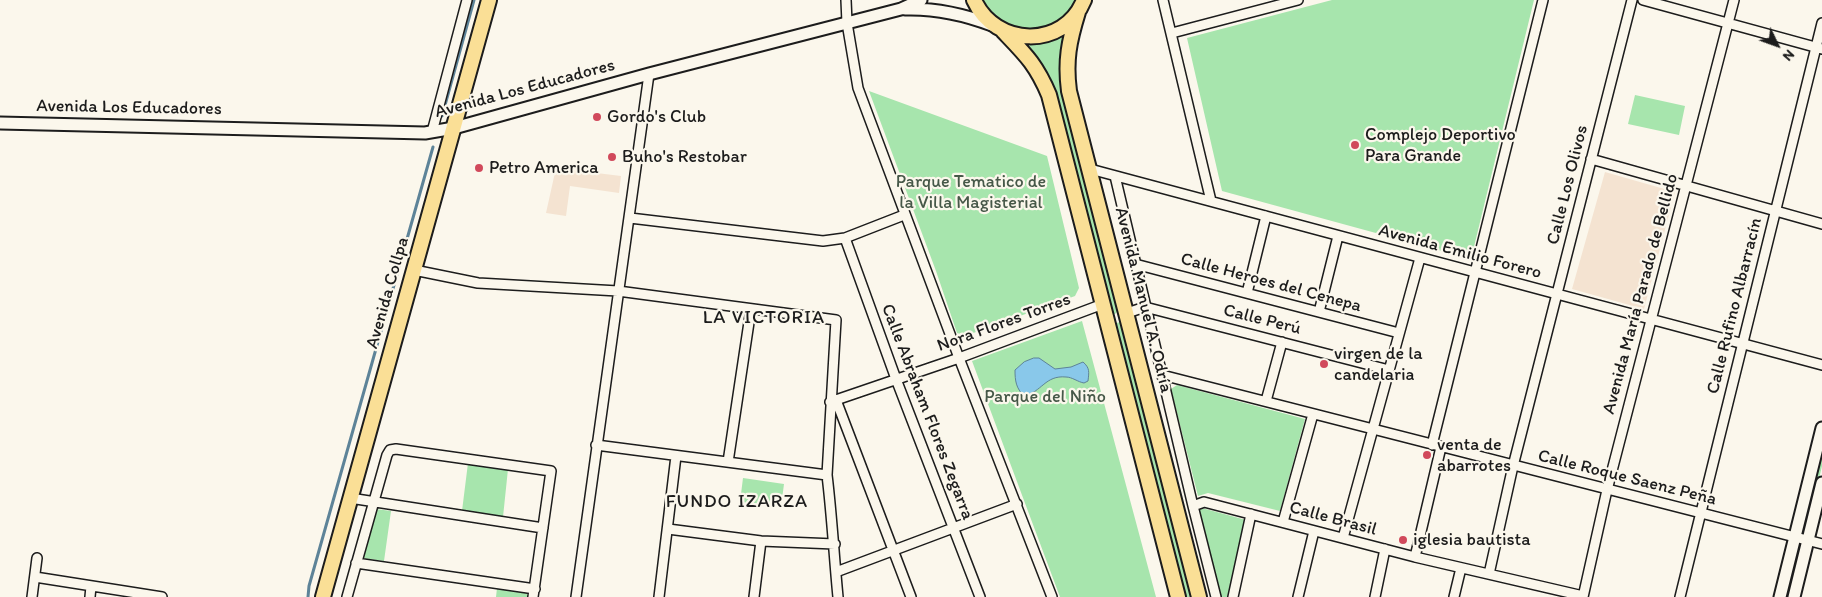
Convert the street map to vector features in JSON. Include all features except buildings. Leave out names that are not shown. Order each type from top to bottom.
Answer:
[{"type":"main road","name":"Avenida Collpa","points":[[323,597],[489,0]]},
{"type":"main road","points":[[974,0],[979,10],[1032,62],[1041,75],[1048,95],[1178,597]]},
{"type":"main road","points":[[998,28],[1023,37],[1044,35],[1063,26],[1081,6]]},
{"type":"main road","name":"Avenida Manuel A. Odría","points":[[1081,6],[1068,49],[1066,71],[1071,100],[1199,597]]},
{"type":"main road","points":[[1107,319],[1127,314]]},
{"type":"street","points":[[432,132],[467,0]]},
{"type":"street","points":[[846,0],[847,22],[858,88],[904,215],[1052,597]]},
{"type":"street","name":"Avenida Los Educadores","points":[[0,123],[432,132],[454,128],[649,74],[901,9],[921,0]]},
{"type":"street","points":[[1163,0],[1211,202]]},
{"type":"street","points":[[1172,33],[1298,0]]},
{"type":"street","points":[[1432,445],[1543,0]]},
{"type":"street","name":"Calle Los Olivos","points":[[1489,574],[1513,466],[1632,0]]},
{"type":"street","points":[[1643,0],[1819,48]]},
{"type":"street","name":"Avenida María Parado de Bellido","points":[[1583,597],[1607,490],[1734,0]]},
{"type":"street","name":"Avenida Los Educadores","points":[[901,9],[928,8],[947,11],[998,28]]},
{"type":"street","name":"Calle Rufino Albarracín","points":[[1680,597],[1775,211],[1819,48],[1822,23]]},
{"type":"street","points":[[576,597],[649,74]]},
{"type":"street","points":[[1592,159],[1822,224]]},
{"type":"street","name":"Avenida Emilio Forero","points":[[1090,169],[1822,366]]},
{"type":"street","name":"Avenida Manuel A. Odría","points":[[1115,176],[1216,597]]},
{"type":"street","points":[[630,218],[823,242],[844,238],[904,215]]},
{"type":"street","points":[[1247,293],[1266,216]]},
{"type":"street","points":[[1319,312],[1338,236]]},
{"type":"street","name":"Calle Abraham Flores Zegarra","points":[[844,238],[980,597]]},
{"type":"street","points":[[1343,538],[1420,258]]},
{"type":"street","name":"Calle Heroes del Cenepa","points":[[1135,264],[1399,333]]},
{"type":"street","points":[[414,270],[478,283],[618,291],[836,320],[833,401],[827,475],[835,544],[834,565],[838,597]]},
{"type":"street","name":"Nora Flores Torres","points":[[833,401],[959,358],[1103,304]]},
{"type":"street","points":[[1127,314],[1145,307]]},
{"type":"street","name":"Calle Perú","points":[[1145,307],[1389,370]]},
{"type":"street","points":[[728,462],[751,309]]},
{"type":"street","points":[[1266,401],[1282,342]]},
{"type":"street","name":"Calle Roque Saenz Peña","points":[[1162,375],[1441,448],[1822,544]]},
{"type":"street","points":[[833,401],[912,597]]},
{"type":"street","points":[[1283,522],[1313,414]]},
{"type":"street","points":[[1780,597],[1822,428]]},
{"type":"street","points":[[596,445],[827,475]]},
{"type":"street","points":[[1414,557],[1441,448]]},
{"type":"street","points":[[347,597],[356,563],[372,503],[390,450],[396,449],[551,471],[534,593],[356,563]]},
{"type":"street","points":[[659,597],[676,456]]},
{"type":"street","points":[[1794,597],[1822,483]]},
{"type":"street","points":[[350,498],[372,503],[543,528]]},
{"type":"street","name":"Calle Brasil","points":[[1193,506],[1204,502],[1385,550],[1583,597]]},
{"type":"street","points":[[836,572],[1017,504]]},
{"type":"street","points":[[1233,597],[1251,514]]},
{"type":"street","points":[[668,529],[761,541],[835,544]]},
{"type":"street","points":[[1298,597],[1314,530]]},
{"type":"street","points":[[754,597],[761,541]]},
{"type":"street","points":[[1375,597],[1385,550]]},
{"type":"street","points":[[32,597],[37,558]]},
{"type":"street","points":[[1454,597],[1460,568]]},
{"type":"street","points":[[35,577],[162,597]]},
{"type":"street","points":[[90,597],[91,586]]},
{"type":"shaded area","points":[[556,168],[621,176],[619,193],[570,186],[566,216],[546,213]]},
{"type":"shaded area","points":[[1605,172],[1675,192],[1644,309],[1572,289]]},
{"type":"green space","points":[[978,0],[1078,0],[1070,14],[1052,26],[1031,32],[1000,24]]},
{"type":"green space","name":"Complejo Deportivo Para Grande","points":[[1332,0],[1534,0],[1471,259],[1222,191],[1187,38]]},
{"type":"green space","points":[[1066,32],[1060,60],[1061,74],[1119,310],[1115,314],[1111,310],[1055,93],[1041,62],[1026,43],[1041,43]]},
{"type":"green space","name":"Parque Tematico de la Villa Magisterial","points":[[869,91],[1047,156],[1079,288],[1075,296],[965,336],[957,333]]},
{"type":"green space","points":[[1635,95],[1685,106],[1679,135],[1628,124]]},
{"type":"green space","name":"Parque del Niño","points":[[1082,321],[1156,597],[1060,597],[972,361]]},
{"type":"green space","points":[[1121,322],[1194,597],[1184,597],[1115,327],[1116,323]]},
{"type":"green space","points":[[1177,385],[1305,419],[1280,511],[1208,493],[1198,496],[1171,389]]},
{"type":"green space","points":[[1822,440],[1822,466],[1808,525],[1803,524]]},
{"type":"green space","points":[[468,463],[508,469],[503,517],[462,511]]},
{"type":"green space","points":[[743,478],[784,484],[781,507],[740,502]]},
{"type":"green space","points":[[1202,508],[1246,520],[1231,597],[1220,597],[1197,511]]},
{"type":"green space","points":[[376,509],[391,511],[384,561],[362,558]]},
{"type":"green space","points":[[1797,545],[1802,547],[1789,597],[1784,597]]},
{"type":"green space","points":[[497,588],[529,592],[528,597],[496,597]]},
{"type":"water","points":[[1039,358],[1055,369],[1071,367],[1083,362],[1087,366],[1088,381],[1084,383],[1068,377],[1059,377],[1048,381],[1035,391],[1024,396],[1016,384],[1015,370],[1024,362]]},
{"type":"waterway","points":[[442,116],[474,0]]},
{"type":"waterway","points":[[308,597],[309,586],[433,147]]},
{"type":"place","name":"Gordo's Club","points":[[597,117]]},
{"type":"place","name":"Complejo Deportivo Para Grande","points":[[1355,145]]},
{"type":"place","name":"Buho's Restobar","points":[[612,157]]},
{"type":"place","name":"Petro America","points":[[479,168]]},
{"type":"place","name":"virgen de la candelaria","points":[[1324,364]]},
{"type":"place","name":"venta de abarrotes","points":[[1427,455]]},
{"type":"place","name":"iglesia bautista","points":[[1403,540]]},
{"type":"district","name":"LA VICTORIA","points":[[764,318]]},
{"type":"district","name":"FUNDO IZARZA","points":[[737,502]]}]
